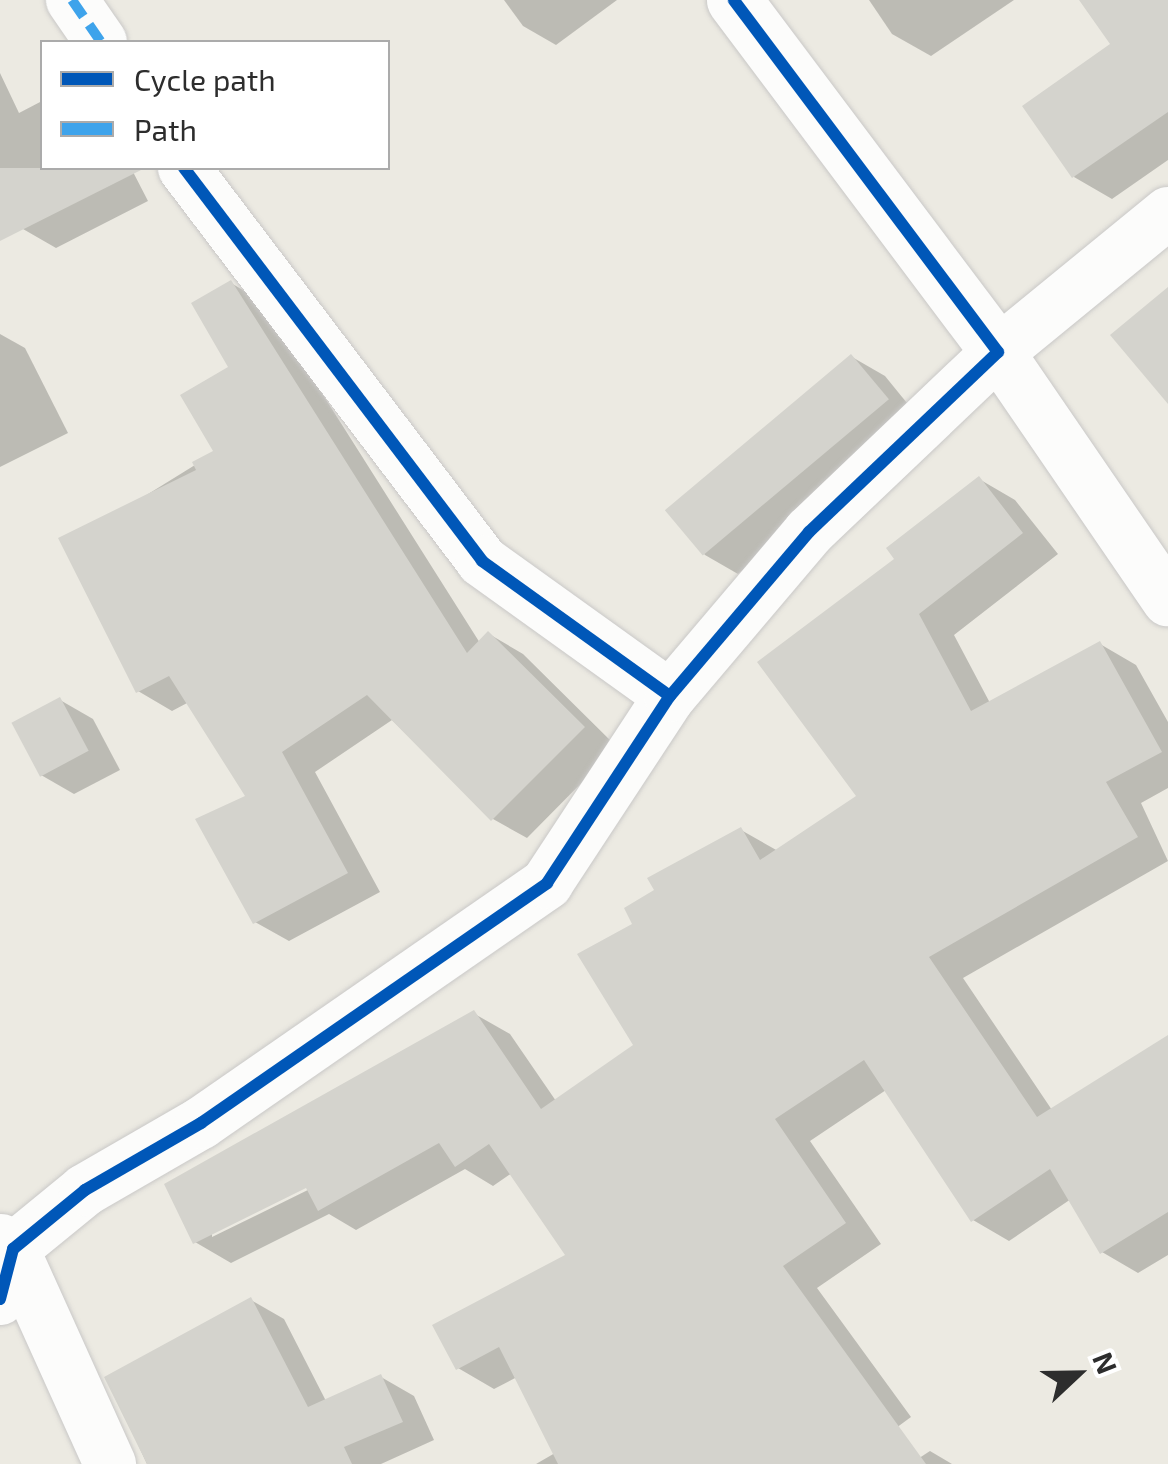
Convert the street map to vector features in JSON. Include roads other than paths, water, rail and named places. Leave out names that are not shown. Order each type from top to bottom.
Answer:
[{"type":"street","points":[[72,0],[99,40]]},
{"type":"street","points":[[734,0],[998,352],[1168,600]]},
{"type":"street","points":[[186,170],[482,561],[670,696]]},
{"type":"street","points":[[0,1299],[7,1244],[85,1190],[201,1123],[547,882],[670,696],[809,532],[998,352],[1168,212]]},
{"type":"street","points":[[7,1244],[110,1464]]}]
